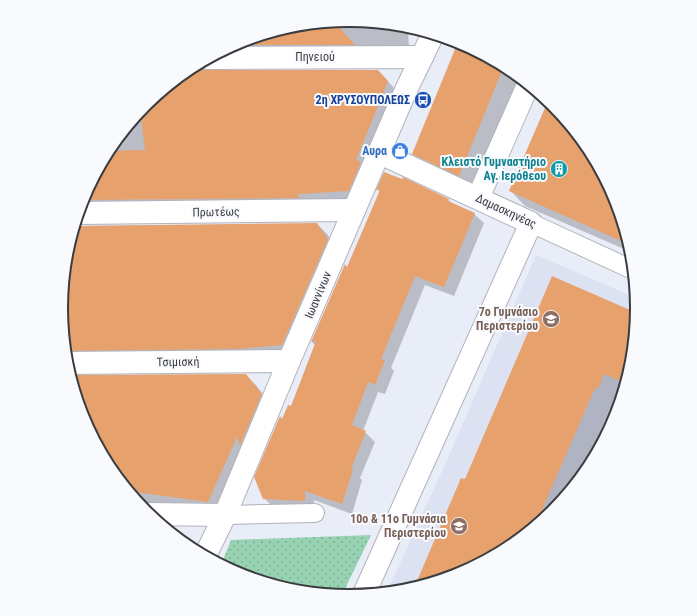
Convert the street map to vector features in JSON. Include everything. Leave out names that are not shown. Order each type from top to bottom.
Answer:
[{"type":"street","points":[[422,37],[422,57]]},
{"type":"street","name":"Ιωαννίνων","points":[[208,551],[225,514],[289,361],[406,90],[430,40]]},
{"type":"street","name":"Πηνειού","points":[[221,58],[422,57]]},
{"type":"street","points":[[478,198],[526,90]]},
{"type":"street","name":"Δαμασκηνέας","points":[[380,153],[531,223]]},
{"type":"street","name":"Πρωτέως","points":[[84,213],[354,210]]},
{"type":"street","points":[[367,588],[531,223]]},
{"type":"street","name":"Τσιμισκή","points":[[73,363],[289,361]]},
{"type":"street","points":[[158,514],[225,514]]},
{"type":"lane","name":"Δαμασκηνέας","points":[[531,223],[626,267]]},
{"type":"lane","points":[[225,514],[315,513]]},
{"type":"shaded area","points":[[536,255],[629,295],[630,308],[627,345],[615,398],[601,432],[592,449],[560,493],[520,531],[505,542],[473,560],[439,574],[390,586],[448,458]]},
{"type":"green space","points":[[371,535],[345,589],[312,587],[294,584],[241,568],[223,560],[231,540]]},
{"type":"building","points":[[340,27],[355,45],[250,45],[294,32],[312,29]]},
{"type":"building","points":[[456,48],[502,72],[459,176],[412,154]]},
{"type":"building","points":[[201,69],[378,70],[388,81],[356,160],[361,162],[349,191],[297,194],[300,198],[89,200],[105,167],[116,151],[145,150],[141,119],[177,85]]},
{"type":"building","name":"Κλειστό Γυμναστήριο Αγ. Ιερόθεου","points":[[545,107],[571,137],[592,168],[608,200],[621,241],[509,191]]},
{"type":"building","points":[[384,172],[402,179],[403,177],[449,199],[448,201],[475,213],[444,287],[415,276],[381,359],[385,360],[375,385],[368,382],[352,425],[366,431],[351,469],[353,470],[342,504],[305,491],[305,501],[263,499],[254,477],[280,416],[282,419],[288,405],[291,406],[316,341],[311,342],[345,264],[347,267],[380,190],[376,190]]},
{"type":"building","points":[[317,223],[328,239],[282,345],[238,349],[71,351],[68,326],[68,290],[73,253],[80,226]]},
{"type":"building","points":[[552,276],[630,310],[627,345],[620,381],[604,374],[598,389],[595,388],[541,513],[505,542],[473,560],[456,568],[417,580],[461,478],[465,479]]},
{"type":"building","points":[[246,374],[262,394],[240,445],[237,437],[208,502],[136,492],[115,464],[96,432],[82,398],[76,375]]},
{"type":"place","name":"2η ΧΡΥΣΟΥΠΟΛΕΩΣ","points":[[423,100]]},
{"type":"place","name":"Αυρα","points":[[400,151]]},
{"type":"place","name":"Κλειστό Γυμναστήριο Αγ. Ιερόθεου","points":[[559,169]]},
{"type":"place","name":"7ο Γυμνάσιο Περιστερίου","points":[[551,319]]},
{"type":"place","name":"10ο & 11ο Γυμνάσια Περιστερίου","points":[[459,526]]}]
